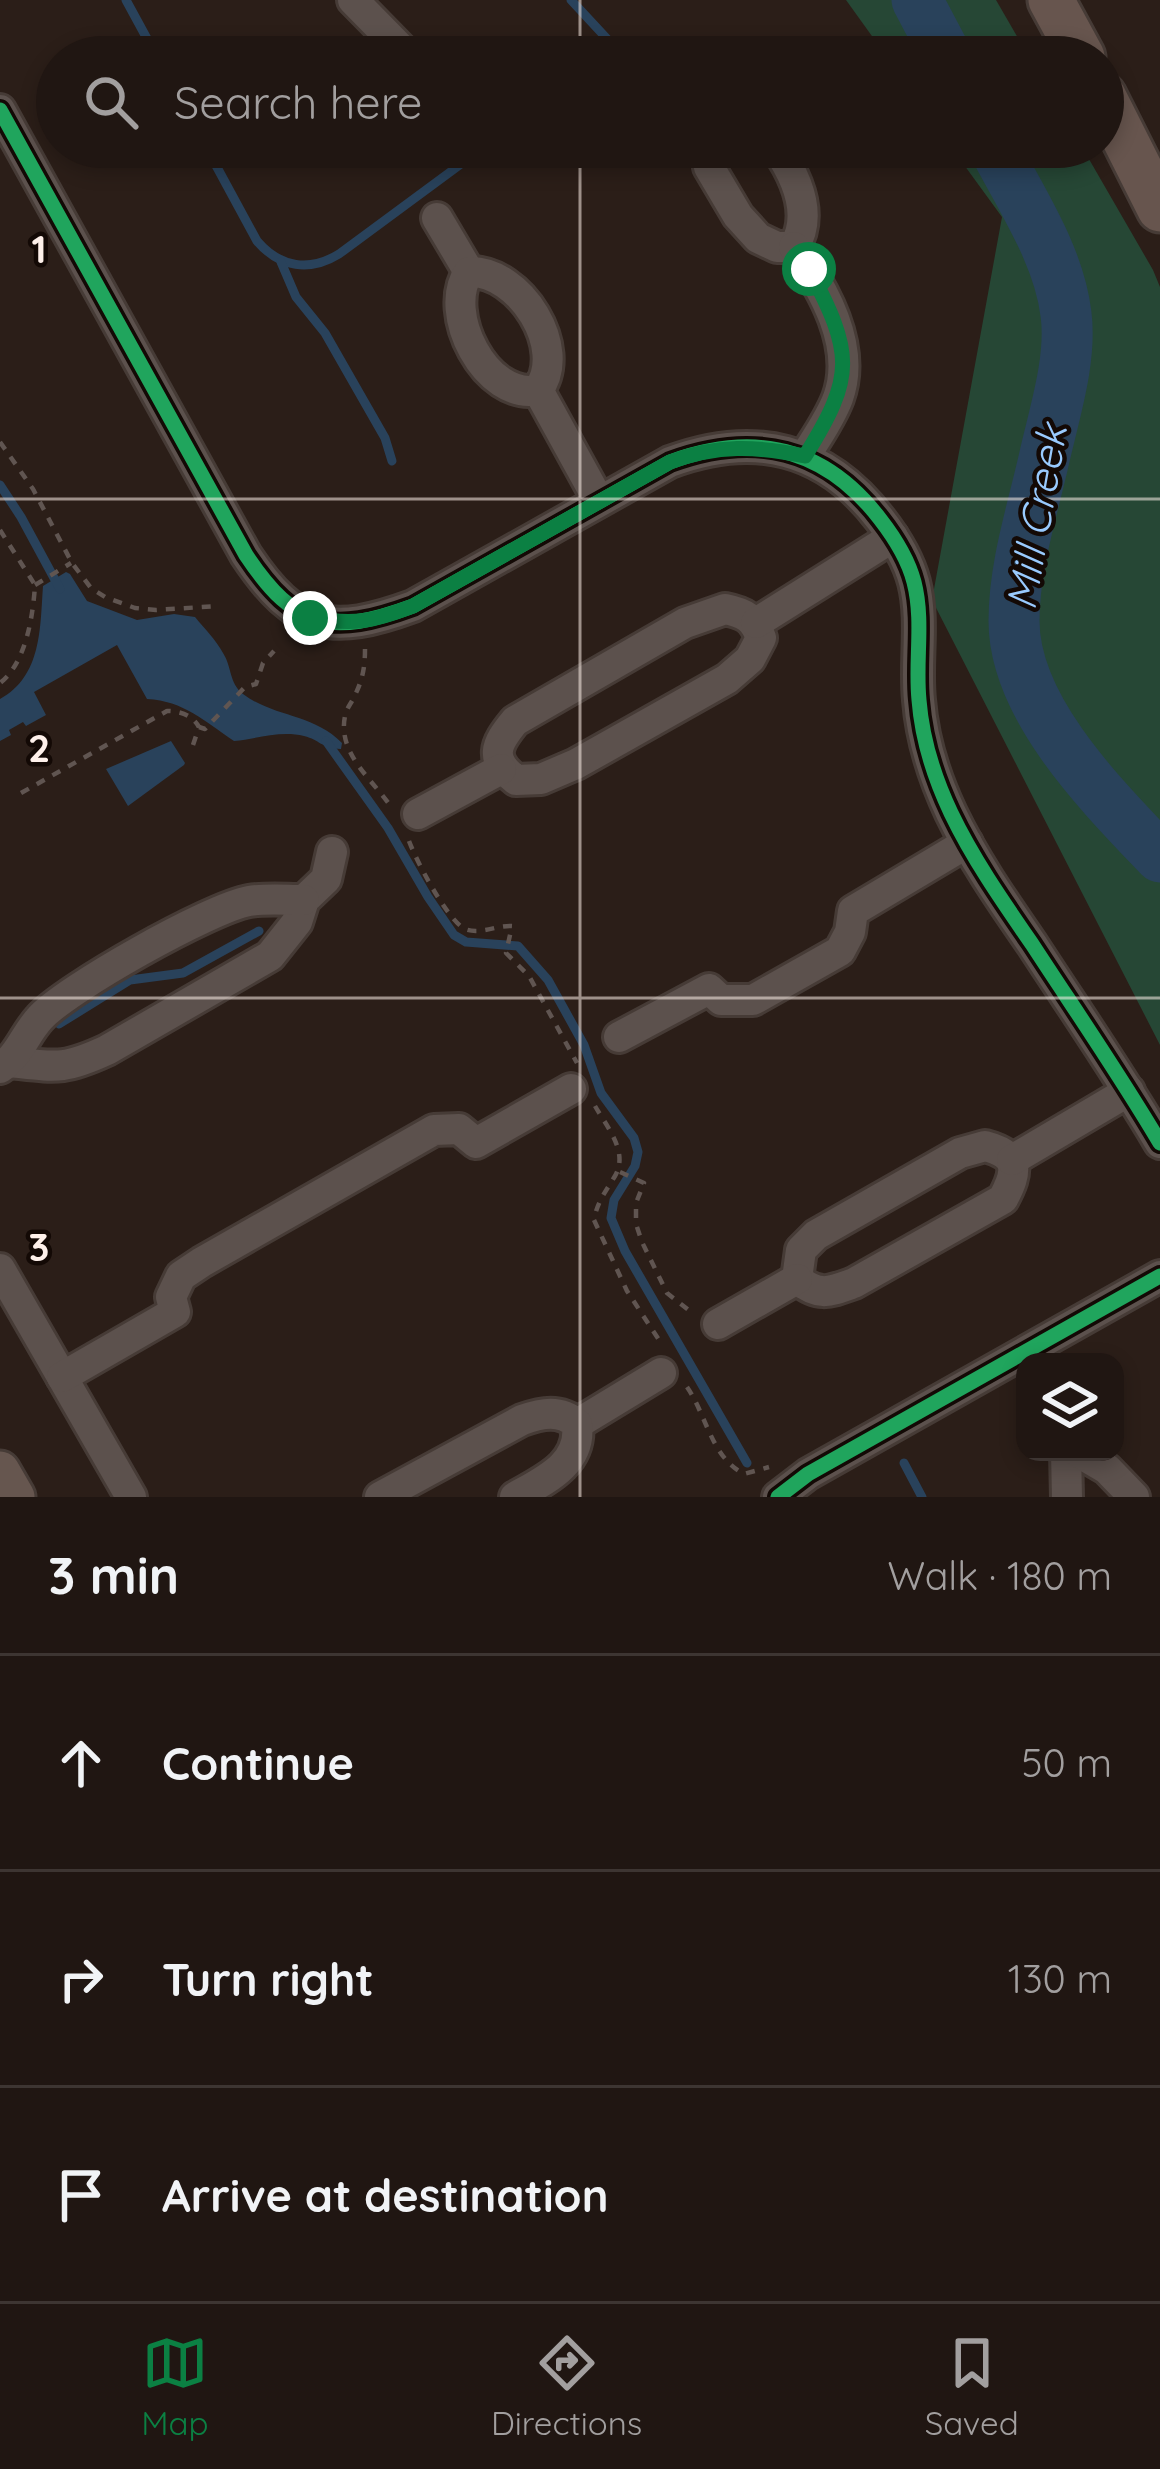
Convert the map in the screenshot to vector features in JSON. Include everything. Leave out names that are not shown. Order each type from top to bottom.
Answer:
[{"type":"highway","points":[[1051,0],[1071,36]]},
{"type":"highway","points":[[1124,138],[1160,209]]},
{"type":"main road","points":[[0,1471],[15,1497]]},
{"type":"street","points":[[352,0],[388,36]]},
{"type":"street","points":[[0,110],[246,554],[284,602],[310,618],[371,621],[413,606],[670,462],[697,452],[737,447],[805,456],[836,473],[861,495],[892,537],[914,579],[920,616],[918,699],[937,783],[967,843],[1160,1143]]},
{"type":"street","points":[[710,168],[738,216],[758,238],[777,248],[794,247]]},
{"type":"street","points":[[788,168],[799,188],[804,219],[794,247]]},
{"type":"street","points":[[437,218],[469,272]]},
{"type":"street","points":[[794,247],[833,315],[844,361],[840,393],[805,456]]},
{"type":"street","points":[[469,272],[498,277],[517,289],[531,310],[542,332],[547,367],[538,390],[510,388],[473,349],[463,328],[459,298],[469,272]]},
{"type":"street","points":[[538,390],[599,501]]},
{"type":"street","points":[[756,623],[892,537]]},
{"type":"street","points":[[725,609],[744,612],[756,623],[761,638],[750,659],[728,679],[542,779],[516,780],[501,769],[497,754],[501,737],[515,721],[685,623],[725,609]]},
{"type":"street","points":[[418,814],[501,769]]},
{"type":"street","points":[[619,1037],[709,989],[721,1000],[753,1000],[840,951],[850,932],[853,911],[967,843]]},
{"type":"street","points":[[5,1065],[58,1068],[79,1063],[270,956],[297,922],[304,900],[326,879],[332,852]]},
{"type":"street","points":[[5,1065],[40,1018],[68,995],[136,954],[224,908],[251,900],[304,900]]},
{"type":"street","points":[[62,1377],[175,1312],[171,1297],[181,1276],[202,1262],[434,1130],[459,1129],[476,1143],[580,1081]]},
{"type":"street","points":[[1012,1160],[1129,1090]]},
{"type":"street","points":[[986,1146],[1003,1150],[1012,1160],[1013,1180],[1003,1199],[880,1270],[829,1292],[811,1290],[797,1279],[801,1250],[816,1235],[961,1153],[986,1146]]},
{"type":"street","points":[[0,1269],[131,1497]]},
{"type":"street","points":[[718,1324],[797,1279]]},
{"type":"street","points":[[1043,1353],[1158,1282]]},
{"type":"street","points":[[778,1497],[808,1474],[1016,1369]]},
{"type":"street","points":[[577,1424],[671,1370]]},
{"type":"street","points":[[380,1497],[539,1414],[569,1417],[577,1424],[579,1439],[572,1458],[515,1497]]},
{"type":"street","points":[[1066,1461],[1067,1497]]},
{"type":"street","points":[[1093,1461],[1134,1497]]},
{"type":"path","points":[[0,442],[91,588],[135,608],[218,606]]},
{"type":"path","points":[[0,530],[35,585],[14,671],[0,683]]},
{"type":"path","points":[[35,585],[72,563]]},
{"type":"path","points":[[21,793],[167,711],[178,711],[205,729],[245,687],[256,684],[263,663],[274,651]]},
{"type":"path","points":[[193,746],[197,724]]},
{"type":"path","points":[[512,926],[506,953],[529,976],[616,1142],[618,1171],[594,1220],[627,1291],[643,1311],[671,1370],[701,1411],[730,1467],[744,1474],[780,1464],[808,1474]]},
{"type":"path","points":[[580,1081],[587,1054]]},
{"type":"path","points":[[618,1171],[644,1183],[636,1203],[636,1225],[667,1293],[718,1324]]},
{"type":"green space","points":[[846,0],[996,0],[1017,36],[872,36]]},
{"type":"green space","points":[[966,168],[1094,168],[1160,287],[1160,1045],[932,600],[1002,217]]},
{"type":"water","points":[[66,572],[87,601],[137,620],[174,614],[195,617],[220,648],[243,694],[318,726],[342,743],[341,749],[295,734],[234,741],[183,708],[147,699],[117,645],[34,692],[46,715],[26,726],[23,722],[0,741],[0,699],[24,678],[31,664],[43,586]]},
{"type":"water","points":[[171,741],[184,765],[128,806],[106,769]]},
{"type":"waterway","points":[[126,0],[146,36]]},
{"type":"waterway","points":[[571,0],[604,36]]},
{"type":"waterway","name":"Mill Creek","points":[[917,0],[936,36]]},
{"type":"waterway","points":[[217,168],[257,241],[285,262],[306,265],[339,254],[456,168]]},
{"type":"waterway","name":"Mill Creek","points":[[1006,168],[1056,270],[1067,332],[1061,387],[1017,580],[1018,654],[1029,687],[1066,750],[1160,857]]},
{"type":"waterway","points":[[281,262],[296,297],[325,333],[385,438],[392,461]]},
{"type":"waterway","points":[[0,485],[60,589]]},
{"type":"waterway","points":[[326,741],[388,828],[454,935],[466,942],[518,946],[548,980],[584,1045],[601,1093],[634,1138],[638,1152],[614,1200],[611,1218],[625,1251],[747,1463]]},
{"type":"waterway","points":[[59,1024],[130,980],[183,973],[259,931]]},
{"type":"waterway","points":[[904,1463],[922,1497]]},
{"type":"cycle path","points":[[0,110],[246,555],[264,580],[299,612],[337,623],[413,606],[670,462],[701,453],[759,447],[786,452],[836,475],[859,495],[895,541],[914,582],[921,715],[930,758],[951,813],[989,880],[1160,1143]]},
{"type":"cycle path","points":[[778,1497],[808,1474],[1160,1276]]},
{"type":"route","points":[[310,618],[371,621],[413,606],[670,462],[697,452],[737,447],[805,456],[840,393],[844,361],[833,315],[809,269]]}]
